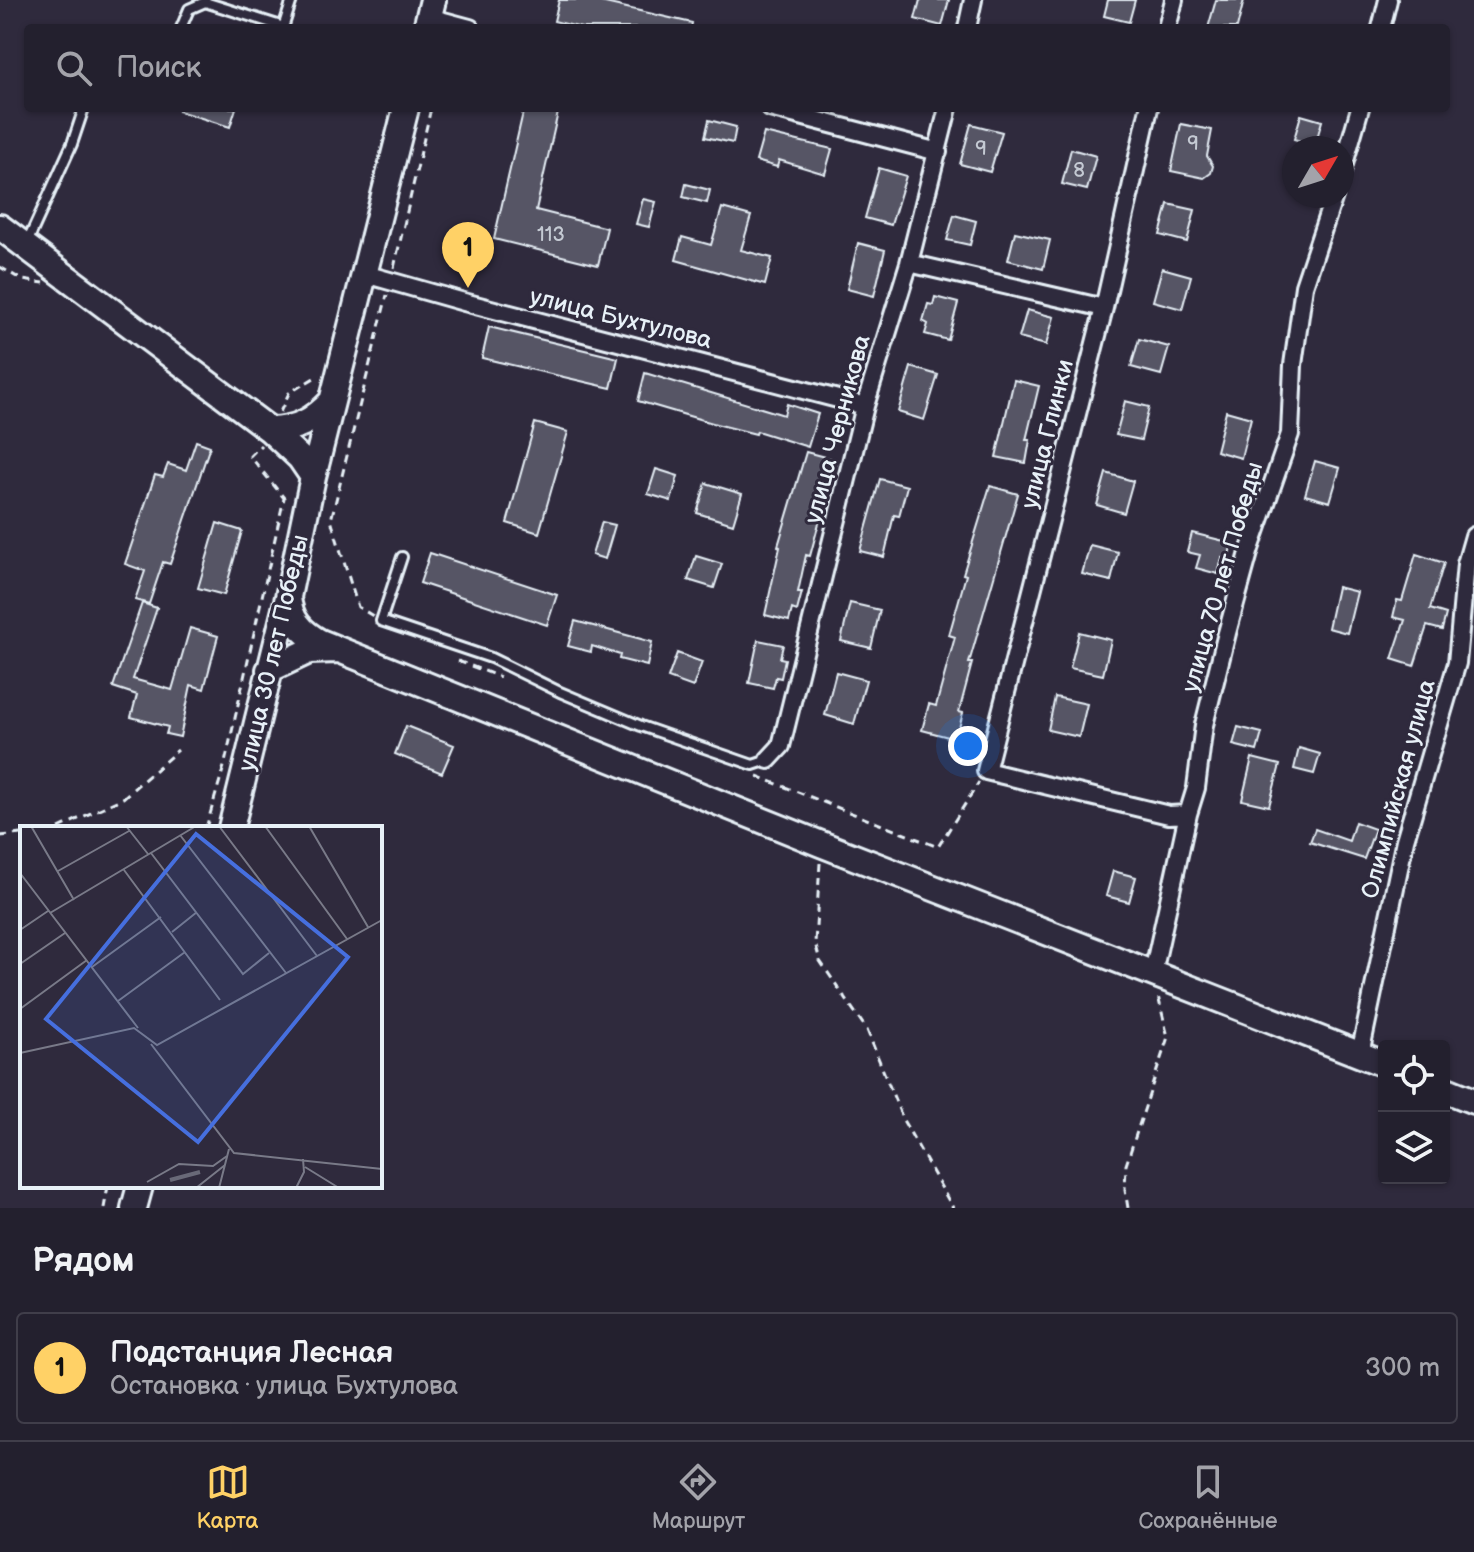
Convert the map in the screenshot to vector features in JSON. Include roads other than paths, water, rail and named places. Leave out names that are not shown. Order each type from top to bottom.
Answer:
[{"type":"main road","points":[[365,274],[405,112]]},
{"type":"main road","points":[[0,227],[270,430],[300,458],[313,477]]},
{"type":"main road","name":"улица 30 лет Победы","points":[[231,826],[288,597],[313,477],[365,274]]},
{"type":"main road","points":[[270,430],[303,424],[332,401]]},
{"type":"main road","points":[[288,597],[290,613],[305,634],[339,650],[821,844],[1378,1062]]},
{"type":"main road","points":[[269,670],[309,651],[339,650]]},
{"type":"main road","points":[[1450,1091],[1474,1101]]},
{"type":"main road","points":[[134,1208],[139,1188]]},
{"type":"street","points":[[968,24],[973,0]]},
{"type":"street","points":[[1168,24],[1174,0]]},
{"type":"street","points":[[1382,24],[1388,0]]},
{"type":"street","points":[[429,15],[457,24]]},
{"type":"street","points":[[785,112],[938,152]]},
{"type":"street","name":"улица Черникова","points":[[768,760],[781,746],[865,406],[909,263],[947,112]]},
{"type":"street","name":"улица Глинки","points":[[1148,112],[1104,308],[986,771],[1169,815],[1188,814]]},
{"type":"street","points":[[1352,136],[1359,112]]},
{"type":"street","name":"улица 70 лет Победы","points":[[1153,973],[1196,788],[1204,725],[1230,619],[1250,549],[1290,434],[1293,365],[1304,286],[1330,208]]},
{"type":"street","points":[[909,263],[1104,308]]},
{"type":"street","name":"улица Бухтулова","points":[[365,274],[865,406]]},
{"type":"street","name":"Олимпийская улица","points":[[1360,1054],[1405,840],[1457,663],[1466,564],[1474,536]]},
{"type":"lane","points":[[285,24],[292,0]]},
{"type":"lane","points":[[183,24],[189,9],[205,2],[272,24]]},
{"type":"lane","points":[[25,248],[72,144],[83,112]]},
{"type":"lane","points":[[402,557],[381,621],[491,658],[560,692],[641,726],[753,765],[768,760]]},
{"type":"place","name":"Подстанция Лесная","points":[[468,288]]}]
